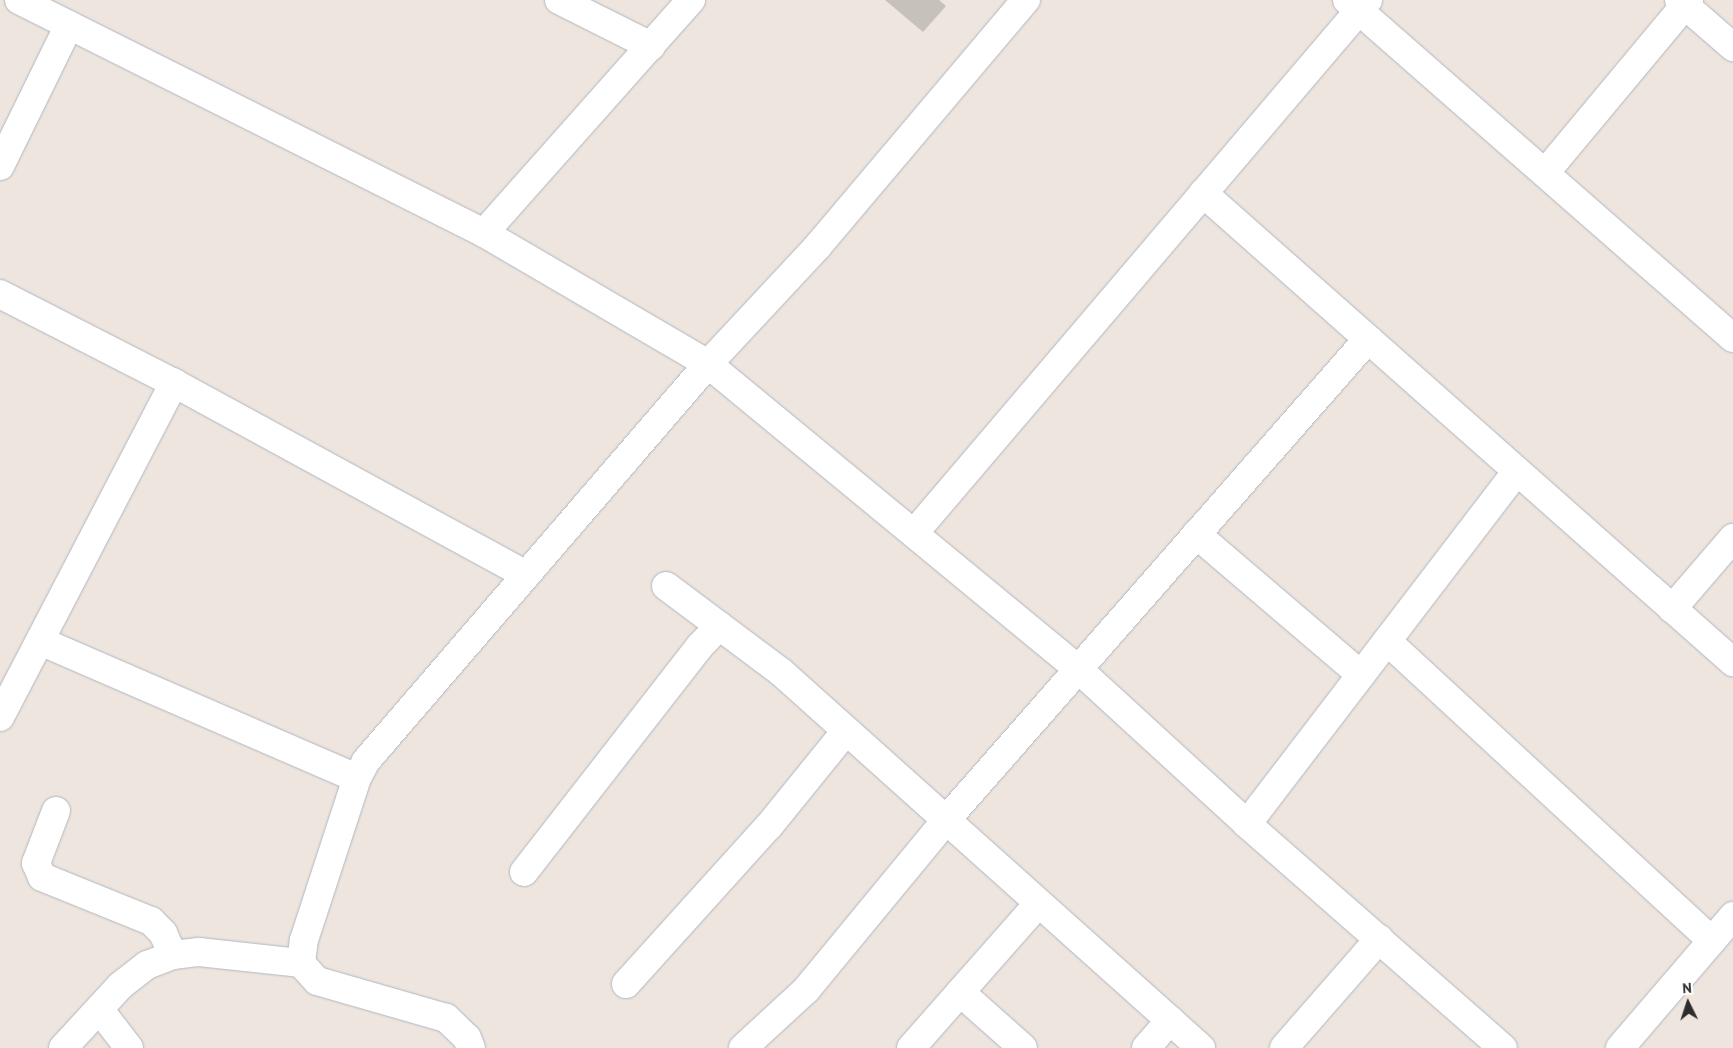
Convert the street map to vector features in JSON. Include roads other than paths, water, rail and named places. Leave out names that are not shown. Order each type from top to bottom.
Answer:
[{"type":"street","points":[[19,0],[484,233],[708,364],[915,532],[1078,668],[1247,824],[1503,1048]]},
{"type":"street","points":[[559,0],[650,46]]},
{"type":"street","points":[[484,233],[692,0]]},
{"type":"street","points":[[301,963],[304,940],[357,778],[366,761],[708,364],[817,247],[1026,0]]},
{"type":"street","points":[[1545,173],[1685,2],[1733,47]]},
{"type":"street","points":[[915,532],[1203,193],[1358,3],[1545,173],[1733,338]]},
{"type":"street","points":[[0,166],[69,25]]},
{"type":"street","points":[[1203,193],[1733,662]]},
{"type":"street","points":[[0,294],[174,383],[526,575]]},
{"type":"street","points":[[743,1048],[806,990],[946,820],[1368,339]]},
{"type":"street","points":[[0,717],[174,383]]},
{"type":"street","points":[[1247,824],[1516,471]]},
{"type":"street","points":[[1196,534],[1361,675]]},
{"type":"street","points":[[1672,609],[1733,538]]},
{"type":"street","points":[[666,586],[780,672],[1201,1048]]},
{"type":"street","points":[[524,872],[700,646],[719,626]]},
{"type":"street","points":[[40,641],[357,778]]},
{"type":"street","points":[[1387,641],[1712,941]]},
{"type":"street","points":[[626,984],[769,826],[845,732]]},
{"type":"street","points":[[56,811],[36,863],[42,877],[151,921],[163,933],[173,954]]},
{"type":"street","points":[[911,1048],[1039,903]]},
{"type":"street","points":[[1620,1048],[1733,916]]},
{"type":"street","points":[[1284,1048],[1379,939]]},
{"type":"street","points":[[63,1048],[99,1009],[147,965],[173,954],[199,952],[301,963],[316,982],[428,1010],[446,1018],[467,1038],[471,1048]]},
{"type":"street","points":[[960,992],[1023,1048]]},
{"type":"street","points":[[99,1009],[129,1048]]},
{"type":"street","points":[[1146,1048],[1170,1020]]}]
